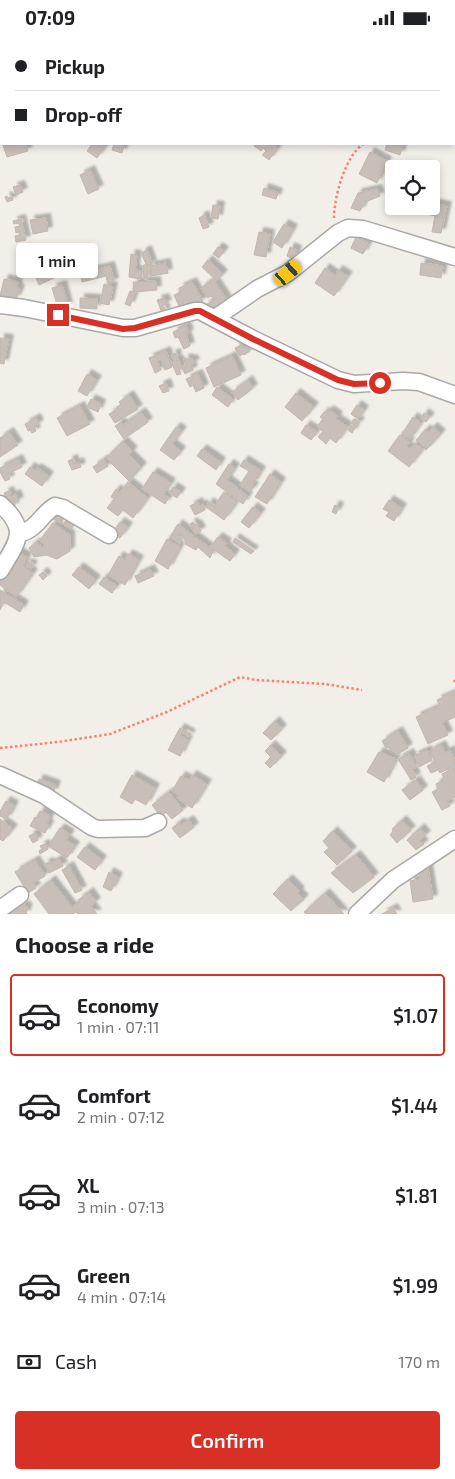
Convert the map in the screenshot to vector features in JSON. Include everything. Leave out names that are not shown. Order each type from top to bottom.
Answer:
[{"type":"street","points":[[215,318],[258,289],[288,273],[335,235],[348,228],[356,227],[455,257]]},
{"type":"street","points":[[0,305],[24,308],[123,329],[135,328],[195,311],[215,318],[253,339],[338,380],[354,384],[419,382],[455,395]]},
{"type":"street","points":[[0,504],[16,521],[19,534],[17,543],[0,571]]},
{"type":"street","points":[[19,534],[36,527],[52,509],[60,507],[109,535]]},
{"type":"street","points":[[0,775],[44,795],[92,827],[98,829],[144,828],[158,822]]},
{"type":"street","points":[[357,914],[394,880],[455,839]]},
{"type":"street","points":[[0,909],[20,895]]},
{"type":"path","points":[[335,235],[334,215],[345,170],[352,155],[362,145]]},
{"type":"path","points":[[0,747],[58,742],[110,734],[168,712],[240,677],[256,681],[325,684],[362,690]]},
{"type":"building","points":[[3,145],[26,145],[28,151],[7,157]]},
{"type":"building","points":[[91,145],[106,145],[97,158],[87,151]]},
{"type":"building","points":[[114,145],[125,145],[122,153],[112,150]]},
{"type":"building","points":[[274,145],[278,148],[269,160],[262,155],[266,151],[263,148],[261,151],[254,146]]},
{"type":"building","points":[[387,145],[403,146],[400,155],[385,150]]},
{"type":"building","points":[[370,152],[385,160],[385,165],[377,183],[359,174]]},
{"type":"building","points":[[90,170],[99,189],[88,194],[80,175]]},
{"type":"building","points":[[20,185],[23,192],[16,195],[13,187]]},
{"type":"building","points":[[264,188],[278,193],[276,199],[262,195]]},
{"type":"building","points":[[377,189],[380,196],[365,202],[360,211],[351,208],[358,193]]},
{"type":"building","points":[[7,196],[8,198],[12,197],[13,200],[7,202],[5,197]]},
{"type":"building","points":[[213,205],[220,206],[218,219],[211,218]]},
{"type":"building","points":[[440,205],[447,206],[441,233],[432,232],[435,216],[431,215],[440,215]]},
{"type":"building","points":[[204,215],[209,227],[203,229],[199,218]]},
{"type":"building","points":[[46,218],[48,231],[33,234],[30,220]]},
{"type":"building","points":[[21,219],[26,240],[16,242],[15,236],[20,235],[19,232],[16,233],[15,227],[20,226],[19,223],[14,224],[13,221]]},
{"type":"building","points":[[284,224],[293,229],[282,248],[273,242]]},
{"type":"building","points":[[259,232],[270,234],[266,257],[254,255]]},
{"type":"building","points":[[356,237],[369,243],[363,254],[351,248]]},
{"type":"building","points":[[218,247],[224,251],[219,258],[213,254]]},
{"type":"building","points":[[290,247],[297,250],[294,259],[287,256]]},
{"type":"building","points":[[147,250],[152,264],[148,265],[148,279],[144,279],[143,266],[146,264],[141,253]]},
{"type":"building","points":[[131,254],[137,255],[135,270],[142,271],[141,279],[129,277]]},
{"type":"building","points":[[208,260],[223,274],[217,281],[202,267]]},
{"type":"building","points":[[166,263],[168,273],[151,276],[150,266]]},
{"type":"building","points":[[421,263],[443,266],[441,278],[420,275]]},
{"type":"building","points":[[110,266],[114,282],[108,284],[106,276],[82,282],[80,273]]},
{"type":"building","points":[[51,268],[56,277],[39,285],[35,276]]},
{"type":"building","points":[[325,268],[335,275],[338,270],[348,276],[334,296],[315,283]]},
{"type":"building","points":[[4,279],[18,282],[17,286],[20,290],[16,299],[0,296]]},
{"type":"building","points":[[213,279],[227,300],[210,312],[205,305],[214,300],[211,296],[208,298],[201,288]]},
{"type":"building","points":[[156,281],[157,290],[134,292],[133,282]]},
{"type":"building","points":[[192,282],[203,301],[185,309],[183,304],[179,306],[174,295],[181,292],[179,288]]},
{"type":"building","points":[[104,284],[113,287],[109,305],[100,303]]},
{"type":"building","points":[[62,285],[68,306],[58,308],[52,288]]},
{"type":"building","points":[[130,291],[135,293],[130,306],[125,304]]},
{"type":"building","points":[[80,298],[97,299],[97,309],[80,308]]},
{"type":"building","points":[[164,298],[167,304],[163,305],[166,312],[162,313],[157,300]]},
{"type":"building","points":[[186,326],[189,333],[186,335],[190,346],[184,349],[178,337],[175,338],[173,332]]},
{"type":"building","points":[[0,338],[9,339],[4,364],[0,363]]},
{"type":"building","points":[[242,345],[244,348],[248,346],[250,351],[239,356],[235,348]]},
{"type":"building","points":[[166,351],[172,367],[165,370],[161,360],[158,361],[161,370],[155,373],[149,358]]},
{"type":"building","points":[[176,353],[177,361],[179,360],[182,367],[179,369],[181,374],[177,375],[171,362],[174,361],[171,355]]},
{"type":"building","points":[[232,356],[241,375],[214,387],[206,368]]},
{"type":"building","points":[[188,358],[189,360],[193,359],[195,363],[191,365],[193,370],[185,374],[182,368],[186,366],[184,359]]},
{"type":"building","points":[[87,374],[97,380],[87,396],[78,391]]},
{"type":"building","points":[[198,374],[204,388],[196,392],[193,385],[190,387],[186,379]]},
{"type":"building","points":[[248,380],[253,388],[238,400],[232,392]]},
{"type":"building","points":[[166,383],[169,391],[163,393],[159,386]]},
{"type":"building","points":[[217,387],[233,399],[228,407],[212,395]]},
{"type":"building","points":[[296,393],[314,407],[302,421],[285,407]]},
{"type":"building","points":[[129,395],[138,409],[115,423],[109,414],[118,409],[117,407],[121,404],[119,402]]},
{"type":"building","points":[[91,399],[101,404],[98,412],[87,407]]},
{"type":"building","points":[[357,405],[364,410],[358,419],[351,414]]},
{"type":"building","points":[[80,406],[90,424],[67,436],[57,418]]},
{"type":"building","points":[[329,410],[338,416],[336,419],[348,427],[336,443],[330,438],[326,444],[318,437],[323,431],[317,427],[323,419],[320,417]]},
{"type":"building","points":[[141,412],[148,422],[124,439],[115,426],[121,422],[123,425]]},
{"type":"building","points":[[424,413],[430,417],[426,422],[421,419]]},
{"type":"building","points":[[413,417],[421,423],[410,439],[402,434]]},
{"type":"building","points":[[36,418],[39,424],[34,427],[36,431],[32,433],[30,430],[28,431],[25,424]]},
{"type":"building","points":[[354,419],[360,422],[357,426],[351,423]]},
{"type":"building","points":[[306,425],[317,432],[311,440],[301,433]]},
{"type":"building","points":[[351,425],[355,428],[352,433],[348,430]]},
{"type":"building","points":[[176,427],[182,431],[172,444],[181,451],[174,460],[160,450]]},
{"type":"building","points":[[433,427],[441,434],[426,450],[416,440],[426,429],[428,432]]},
{"type":"building","points":[[9,432],[18,445],[0,457],[0,438]]},
{"type":"building","points":[[400,435],[410,442],[407,446],[410,449],[415,443],[423,449],[409,467],[388,451]]},
{"type":"building","points":[[123,441],[133,451],[129,454],[142,467],[129,481],[106,458]]},
{"type":"building","points":[[202,449],[221,462],[216,470],[197,456]]},
{"type":"building","points":[[18,459],[22,467],[8,474],[10,479],[5,481],[0,468]]},
{"type":"building","points":[[73,459],[75,464],[79,462],[81,467],[72,470],[68,461]]},
{"type":"building","points":[[104,459],[108,466],[97,473],[93,467]]},
{"type":"building","points":[[244,460],[261,471],[253,484],[247,482],[254,487],[250,492],[240,485],[249,471],[240,466]]},
{"type":"building","points":[[229,464],[235,468],[227,480],[248,496],[243,504],[216,484]]},
{"type":"building","points":[[30,467],[35,470],[37,468],[49,476],[42,486],[25,474]]},
{"type":"building","points":[[153,472],[171,483],[163,495],[169,498],[165,504],[142,489]]},
{"type":"building","points":[[270,474],[281,482],[267,504],[255,497]]},
{"type":"building","points":[[128,482],[148,498],[133,518],[123,510],[118,516],[107,508],[114,499],[111,497],[116,489],[120,492]]},
{"type":"building","points":[[173,487],[181,492],[177,498],[169,493]]},
{"type":"building","points":[[9,491],[11,496],[16,494],[19,501],[14,503],[15,506],[8,509],[3,500],[6,498],[4,493]]},
{"type":"building","points":[[224,492],[237,502],[224,520],[206,507],[209,502],[214,506]]},
{"type":"building","points":[[389,500],[402,508],[394,521],[386,516],[389,512],[383,509]]},
{"type":"building","points":[[198,502],[200,506],[203,504],[205,510],[195,515],[190,506]]},
{"type":"building","points":[[335,505],[339,507],[336,514],[332,512]]},
{"type":"building","points":[[253,507],[261,513],[249,528],[241,522]]},
{"type":"building","points":[[57,512],[65,516],[61,523],[53,519]]},
{"type":"building","points":[[67,519],[75,524],[71,529],[63,524]]},
{"type":"building","points":[[120,522],[128,527],[120,538],[112,533]]},
{"type":"building","points":[[193,522],[195,525],[197,524],[201,531],[195,534],[190,524]]},
{"type":"building","points":[[53,523],[70,535],[70,551],[57,559],[46,555],[34,557],[29,548],[36,542],[43,547],[44,545],[40,540]]},
{"type":"building","points":[[178,524],[213,551],[210,558],[198,547],[196,550],[185,544],[185,540],[179,532],[178,535],[183,541],[180,544],[170,537]]},
{"type":"building","points":[[218,537],[227,543],[225,546],[235,554],[230,561],[210,547]]},
{"type":"building","points":[[235,538],[254,551],[251,554],[233,542]]},
{"type":"building","points":[[167,539],[180,547],[168,569],[155,561]]},
{"type":"building","points":[[16,551],[27,557],[23,566],[33,573],[16,597],[0,585],[0,577]]},
{"type":"building","points":[[128,554],[139,560],[125,585],[108,575],[119,556],[125,560]]},
{"type":"building","points":[[27,563],[33,565],[31,569],[26,566]]},
{"type":"building","points":[[79,567],[96,580],[89,589],[72,575]]},
{"type":"building","points":[[150,569],[154,576],[138,583],[135,576]]},
{"type":"building","points":[[43,572],[47,576],[43,580],[39,575]]},
{"type":"building","points":[[104,577],[117,586],[112,593],[99,584]]},
{"type":"building","points":[[0,590],[24,605],[20,612],[4,602],[0,610]]},
{"type":"building","points":[[455,692],[455,717],[442,723],[448,735],[428,744],[416,717],[440,706],[437,700]]},
{"type":"building","points":[[275,721],[282,729],[271,740],[263,733]]},
{"type":"building","points":[[180,728],[191,734],[189,737],[182,733],[181,736],[188,740],[180,756],[168,750]]},
{"type":"building","points":[[398,731],[408,748],[396,755],[388,747],[386,748],[382,741]]},
{"type":"building","points":[[271,745],[282,756],[270,768],[265,763],[271,757],[265,751]]},
{"type":"building","points":[[441,745],[445,753],[450,750],[455,760],[455,765],[440,773],[438,770],[431,773],[427,766],[435,762],[430,751]]},
{"type":"building","points":[[427,750],[432,760],[419,767],[414,756]]},
{"type":"building","points":[[379,752],[396,759],[384,782],[367,772]]},
{"type":"building","points":[[409,753],[417,767],[412,769],[416,777],[411,780],[398,759]]},
{"type":"building","points":[[455,767],[455,797],[447,801],[450,806],[442,810],[432,792],[438,789],[436,784],[444,779],[442,774]]},
{"type":"building","points":[[132,775],[155,788],[146,805],[135,799],[132,804],[120,797]]},
{"type":"building","points":[[192,775],[207,784],[192,808],[177,798],[179,795],[172,791],[181,776],[189,780]]},
{"type":"building","points":[[39,779],[56,785],[53,793],[36,786]]},
{"type":"building","points":[[416,780],[423,790],[410,800],[402,790]]},
{"type":"building","points":[[169,792],[183,810],[172,819],[166,812],[161,817],[152,805]]},
{"type":"building","points":[[6,801],[14,805],[7,819],[0,816],[0,811]]},
{"type":"building","points":[[40,811],[50,816],[47,824],[49,825],[45,833],[30,826]]},
{"type":"building","points":[[0,819],[13,829],[3,841],[0,839]]},
{"type":"building","points":[[189,820],[194,827],[180,838],[172,828],[180,822],[181,825]]},
{"type":"building","points":[[402,820],[411,830],[397,843],[390,835],[393,831],[392,829]]},
{"type":"building","points":[[60,828],[70,834],[66,840],[75,846],[67,858],[48,846]]},
{"type":"building","points":[[420,828],[426,835],[420,840],[424,844],[416,850],[407,840]]},
{"type":"building","points":[[333,831],[352,851],[337,865],[324,852],[329,848],[323,841]]},
{"type":"building","points":[[35,833],[38,840],[33,843],[29,836]]},
{"type":"building","points":[[45,844],[48,849],[40,854],[39,851],[42,849],[40,846]]},
{"type":"building","points":[[85,847],[102,860],[95,870],[77,857]]},
{"type":"building","points":[[356,855],[374,877],[353,893],[331,873]]},
{"type":"building","points":[[59,859],[63,866],[49,873],[44,864],[49,862],[50,864]]},
{"type":"building","points":[[35,860],[45,876],[33,883],[36,888],[28,893],[15,872]]},
{"type":"building","points":[[69,866],[82,890],[75,893],[62,870]]},
{"type":"building","points":[[428,868],[433,899],[413,902],[410,881],[420,879],[419,870]]},
{"type":"building","points":[[109,872],[118,877],[111,891],[103,887]]},
{"type":"building","points":[[288,879],[300,891],[298,893],[304,899],[291,911],[273,894]]},
{"type":"building","points":[[51,880],[72,907],[80,902],[78,900],[89,892],[96,902],[91,906],[97,914],[78,914],[76,912],[73,914],[49,914],[34,894]]},
{"type":"building","points":[[325,893],[344,914],[306,914],[304,912]]},
{"type":"building","points":[[25,905],[28,909],[27,914],[9,914]]},
{"type":"building","points":[[393,908],[397,914],[382,914]]},
{"type":"route","points":[[58,315],[123,329],[148,325],[200,311],[338,380],[354,384],[380,383]]}]
